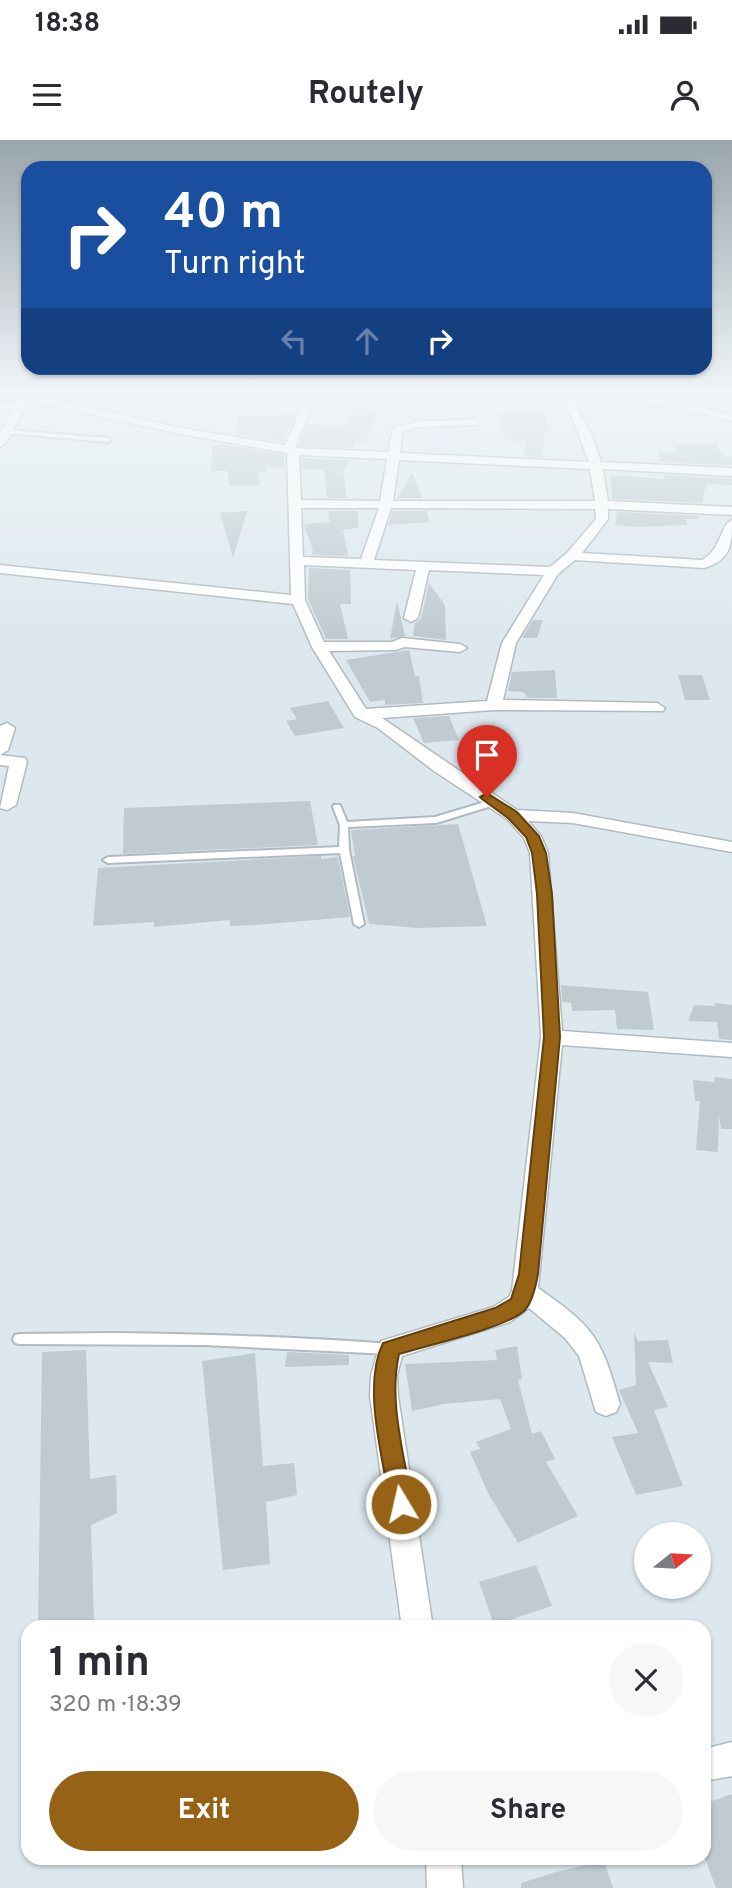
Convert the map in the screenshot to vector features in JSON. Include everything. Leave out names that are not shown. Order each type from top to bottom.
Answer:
[{"type":"street","points":[[293,472],[298,600],[319,647],[361,714],[384,725],[440,767],[513,815],[532,836],[539,853],[544,894],[552,1037],[525,1292],[518,1304],[501,1315],[390,1349],[384,1376],[384,1396],[417,1620]]},
{"type":"street","points":[[367,562],[386,505],[391,472]]},
{"type":"street","points":[[494,705],[509,643],[552,571],[572,556],[602,519],[599,472]]},
{"type":"street","points":[[296,504],[602,505],[732,511]]},
{"type":"street","points":[[572,556],[704,564],[716,559],[723,552],[732,524]]},
{"type":"street","points":[[298,561],[552,571]]},
{"type":"street","points":[[411,618],[424,564]]},
{"type":"street","points":[[0,569],[298,600]]},
{"type":"street","points":[[319,647],[395,646],[402,642],[460,648]]},
{"type":"street","points":[[361,714],[494,705],[657,708]]},
{"type":"street","points":[[0,750],[7,728]]},
{"type":"street","points":[[0,760],[19,762],[7,805]]},
{"type":"street","points":[[513,815],[573,818],[732,847]]},
{"type":"street","points":[[552,1037],[732,1050]]},
{"type":"street","points":[[525,1292],[574,1330],[588,1348],[595,1361],[606,1404]]},
{"type":"street","points":[[711,1764],[732,1759]]},
{"type":"street","points":[[443,1865],[445,1888]]},
{"type":"lane","points":[[344,825],[436,820],[495,802]]},
{"type":"lane","points":[[337,807],[344,825],[344,850],[359,924]]},
{"type":"lane","points":[[108,860],[344,850]]},
{"type":"lane","points":[[20,1339],[267,1340],[390,1349]]},
{"type":"building","points":[[228,472],[262,472],[258,472],[260,485],[229,486]]},
{"type":"building","points":[[324,472],[343,472],[347,498],[327,498]]},
{"type":"building","points":[[412,473],[422,498],[397,498]]},
{"type":"building","points":[[610,475],[665,479],[664,475],[732,479],[732,485],[706,484],[702,503],[612,499]]},
{"type":"building","points":[[247,511],[233,558],[220,513]]},
{"type":"building","points":[[328,511],[358,511],[358,528],[343,530],[348,556],[311,555],[313,551],[304,524],[330,522]]},
{"type":"building","points":[[393,511],[426,511],[430,522],[388,525]]},
{"type":"building","points":[[617,512],[699,516],[698,519],[686,519],[687,525],[637,527],[615,525]]},
{"type":"building","points":[[309,568],[350,570],[351,604],[340,604],[348,639],[326,639],[308,599]]},
{"type":"building","points":[[429,583],[445,605],[446,640],[413,636],[415,623],[421,619]]},
{"type":"building","points":[[397,601],[405,636],[390,639]]},
{"type":"building","points":[[533,620],[543,620],[537,638],[522,638]]},
{"type":"building","points":[[409,650],[415,676],[419,676],[423,703],[385,705],[385,700],[370,702],[346,660]]},
{"type":"building","points":[[555,670],[557,698],[528,698],[523,692],[508,691],[512,672]]},
{"type":"building","points":[[678,675],[702,675],[710,700],[685,700]]},
{"type":"building","points":[[328,701],[344,728],[295,736],[286,721],[297,719],[290,708]]},
{"type":"building","points":[[449,716],[459,740],[424,743],[413,718]]},
{"type":"building","points":[[310,801],[318,845],[123,854],[124,808]]},
{"type":"building","points":[[458,824],[487,926],[418,928],[369,924],[353,856],[351,830]]},
{"type":"building","points":[[321,856],[321,859],[338,857],[350,917],[230,926],[230,920],[154,927],[154,922],[93,926],[98,868]]},
{"type":"building","points":[[561,985],[648,992],[654,1030],[617,1029],[615,1010],[572,1011],[571,1003],[562,1002]]},
{"type":"building","points":[[715,1003],[732,1005],[732,1040],[719,1039],[717,1022],[688,1021],[694,1005],[715,1006]]},
{"type":"building","points":[[714,1077],[732,1079],[732,1129],[721,1129],[719,1115],[718,1152],[696,1150],[700,1101],[695,1101],[693,1080],[715,1082]]},
{"type":"building","points":[[634,1333],[638,1341],[668,1340],[673,1363],[648,1362],[668,1407],[654,1410],[683,1486],[636,1495],[612,1437],[638,1433],[619,1390],[636,1385]]},
{"type":"building","points":[[517,1346],[522,1379],[518,1380],[532,1434],[541,1431],[555,1459],[546,1462],[578,1516],[518,1543],[488,1493],[470,1452],[480,1449],[476,1442],[511,1429],[500,1399],[444,1404],[412,1411],[405,1364],[497,1360],[495,1350]]},
{"type":"building","points":[[86,1350],[90,1479],[116,1475],[117,1513],[91,1525],[94,1620],[38,1620],[42,1352]]},
{"type":"building","points":[[287,1352],[349,1355],[349,1365],[285,1367]]},
{"type":"building","points":[[255,1353],[263,1466],[294,1463],[297,1495],[266,1502],[270,1564],[223,1570],[202,1361]]},
{"type":"building","points":[[536,1565],[552,1606],[509,1620],[492,1620],[479,1582]]},
{"type":"building","points":[[732,1794],[732,1888],[716,1888],[707,1865],[711,1865],[711,1802]]},
{"type":"building","points":[[587,1865],[605,1865],[613,1888],[521,1888],[521,1883]]},
{"type":"route","points":[[401,1504],[384,1396],[384,1376],[390,1349],[501,1315],[518,1304],[525,1292],[528,1274],[552,1037],[544,894],[539,853],[532,836],[513,815],[487,797]]}]
